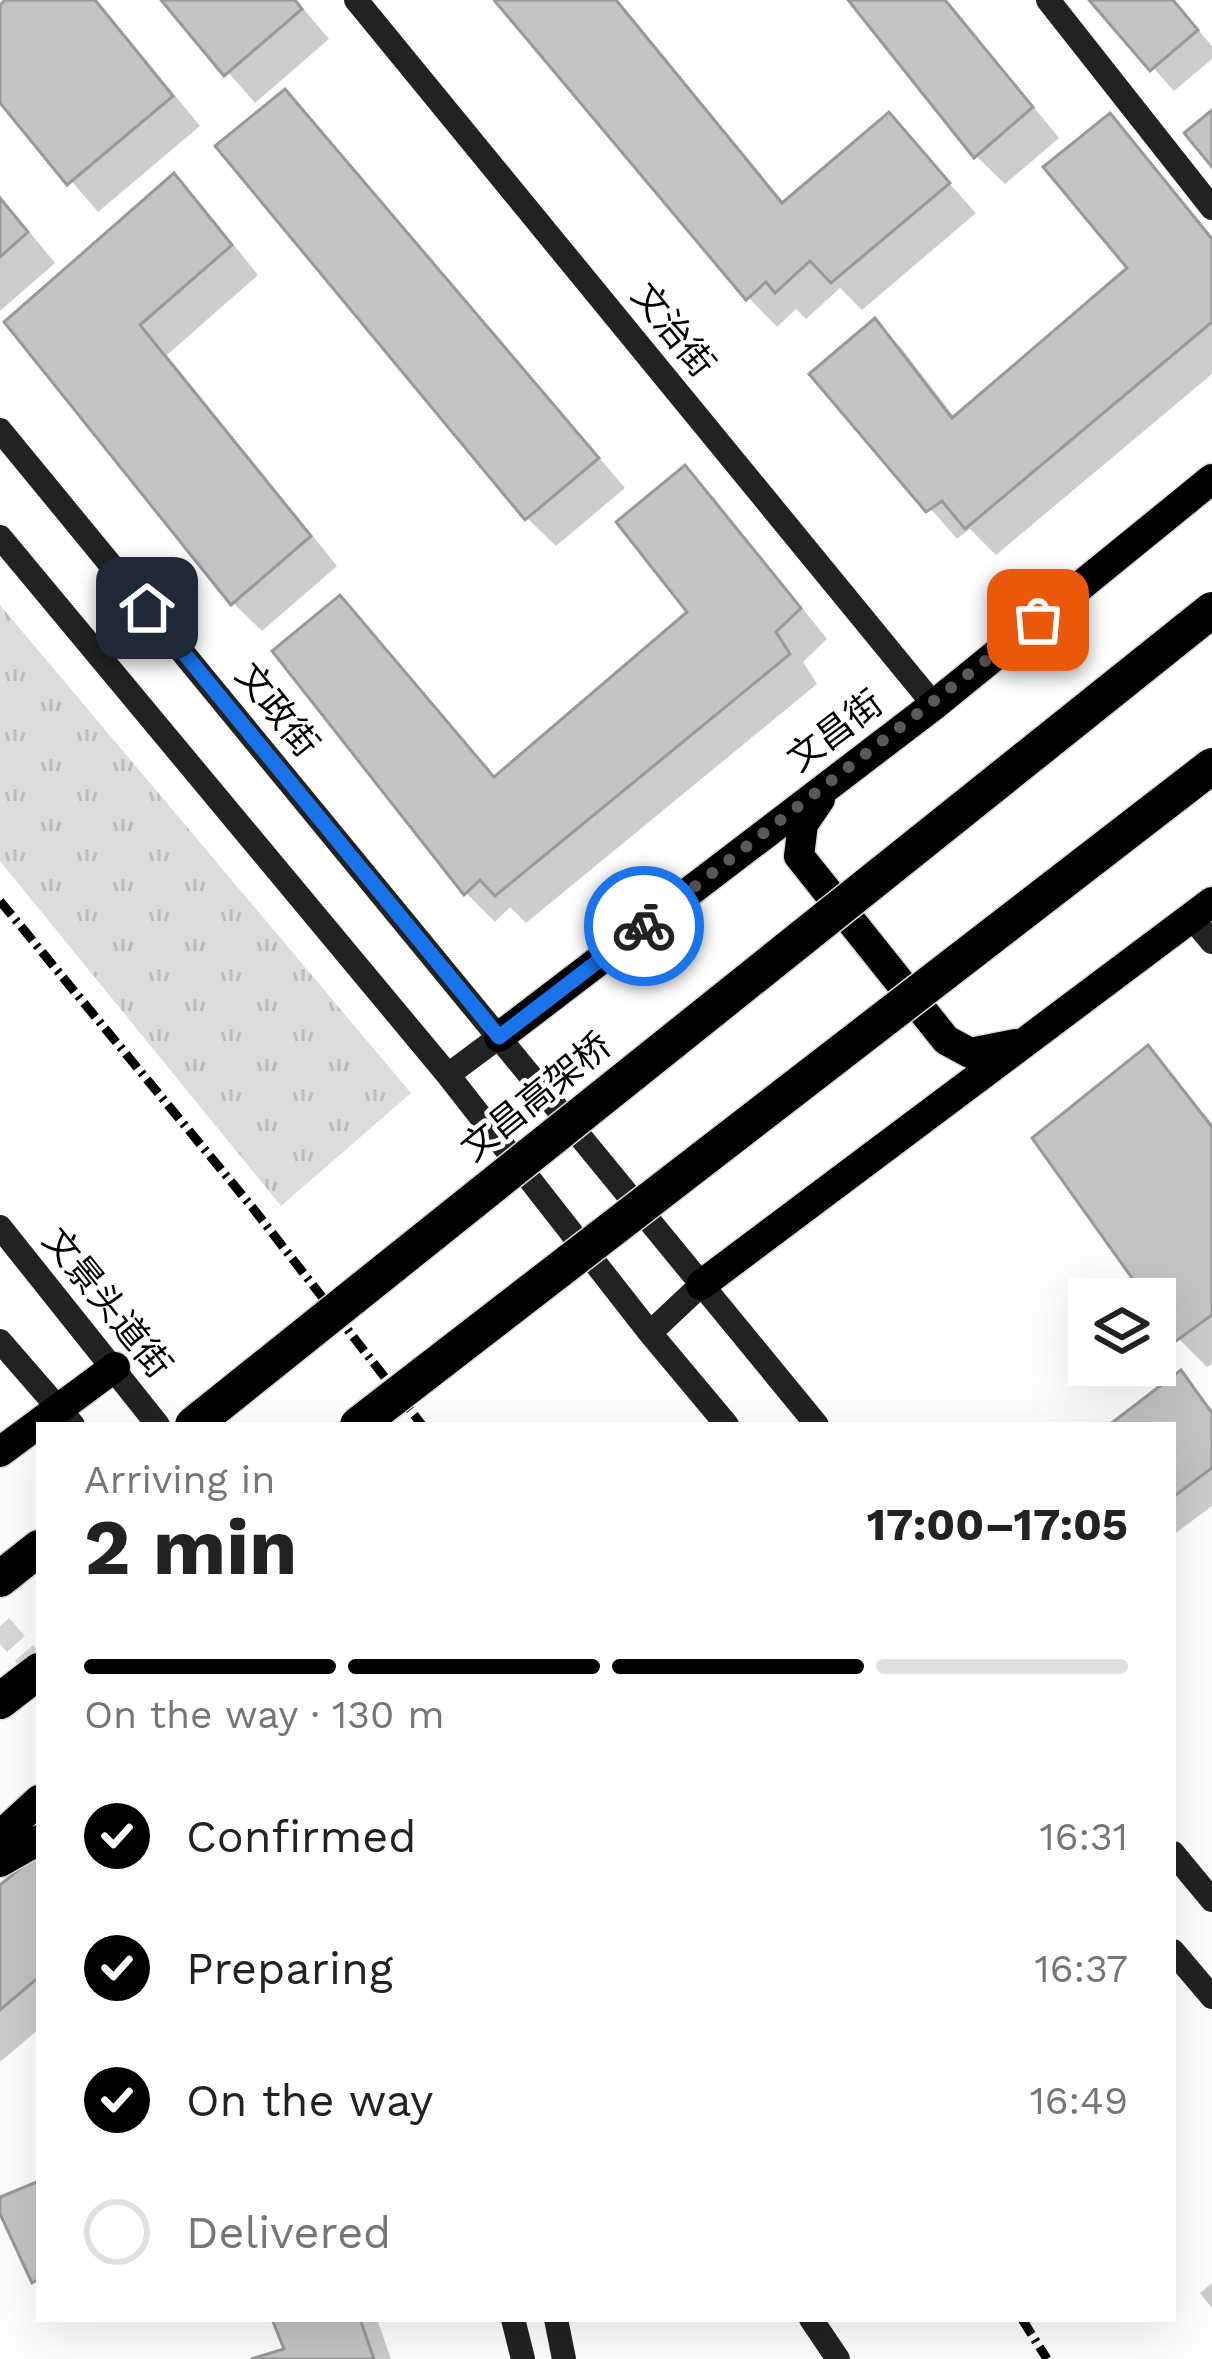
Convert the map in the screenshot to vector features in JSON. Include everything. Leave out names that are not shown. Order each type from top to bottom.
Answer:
[{"type":"highway","name":"文昌高架桥","points":[[197,1422],[1212,610]]},
{"type":"highway","points":[[362,1422],[1212,766]]},
{"type":"highway","points":[[0,1580],[36,1550]]},
{"type":"highway","points":[[0,1701],[36,1673]]},
{"type":"main road","name":"文治街","points":[[356,0],[934,705]]},
{"type":"main road","points":[[1048,0],[1212,208]]},
{"type":"main road","name":"文政街","points":[[0,430],[701,1285]]},
{"type":"main road","name":"文昌街","points":[[499,1037],[934,705],[1212,479]]},
{"type":"main road","points":[[0,536],[448,1075],[724,1422]]},
{"type":"main road","points":[[830,784],[803,824],[799,856],[946,1040],[970,1053],[1028,1040]]},
{"type":"main road","points":[[650,1334],[701,1285],[1202,910],[1212,942]]},
{"type":"main road","points":[[448,1075],[499,1037]]},
{"type":"main road","name":"文景头道街","points":[[0,1226],[156,1422]]},
{"type":"main road","points":[[701,1285],[815,1422]]},
{"type":"main road","points":[[0,1341],[70,1420],[115,1366]]},
{"type":"main road","points":[[0,1452],[36,1436]]},
{"type":"main road","points":[[0,1836],[36,1804]]},
{"type":"main road","points":[[0,1862],[36,1842]]},
{"type":"main road","points":[[1176,1857],[1212,1900]]},
{"type":"main road","points":[[1176,1955],[1212,1997]]},
{"type":"main road","points":[[514,2322],[523,2359]]},
{"type":"main road","points":[[557,2322],[564,2359]]},
{"type":"main road","points":[[813,2322],[838,2359]]},
{"type":"green space","points":[[0,605],[411,1093],[281,1206],[0,861]]},
{"type":"building","points":[[5,0],[95,0],[173,96],[67,185],[0,103],[0,5]]},
{"type":"building","points":[[161,0],[295,0],[302,9],[224,76]]},
{"type":"building","points":[[494,0],[616,0],[782,203],[889,112],[950,183],[831,283],[810,261],[775,293],[766,282],[746,300]]},
{"type":"building","points":[[848,0],[945,0],[1033,107],[974,158]]},
{"type":"building","points":[[1089,0],[1173,0],[1198,30],[1150,71]]},
{"type":"building","points":[[285,89],[599,458],[525,520],[215,146]]},
{"type":"building","points":[[1212,110],[1212,167],[1184,133]]},
{"type":"building","points":[[1110,113],[1212,239],[1212,322],[965,529],[942,501],[926,512],[809,374],[875,318],[952,418],[1127,268],[1043,167]]},
{"type":"building","points":[[174,173],[232,245],[140,325],[311,536],[231,605],[4,322]]},
{"type":"building","points":[[0,198],[28,232],[0,257]]},
{"type":"building","points":[[685,465],[801,608],[776,632],[790,654],[495,896],[480,880],[464,895],[272,651],[340,595],[494,777],[687,612],[616,522]]},
{"type":"building","points":[[1148,1045],[1212,1127],[1212,1315],[1176,1341],[1176,1278],[1132,1278],[1032,1138]]},
{"type":"building","points":[[1181,1370],[1212,1413],[1212,1468],[1176,1495],[1176,1422],[1113,1422],[1160,1386],[1176,1386],[1176,1374]]},
{"type":"building","points":[[36,1855],[36,1980],[0,2010],[0,1885]]},
{"type":"building","points":[[36,2182],[36,2281],[32,2283],[0,2214],[0,2197]]},
{"type":"building","points":[[273,2322],[361,2322],[374,2359],[251,2359],[284,2349]]},
{"type":"tunnel","points":[[0,1626],[36,1667]]},
{"type":"railway","points":[[0,901],[252,1207],[420,1422]]},
{"type":"railway","points":[[1024,2322],[1047,2359]]},
{"type":"way so far","points":[[644,926],[1038,620]]},
{"type":"route","points":[[147,608],[499,1037],[644,926]]}]
